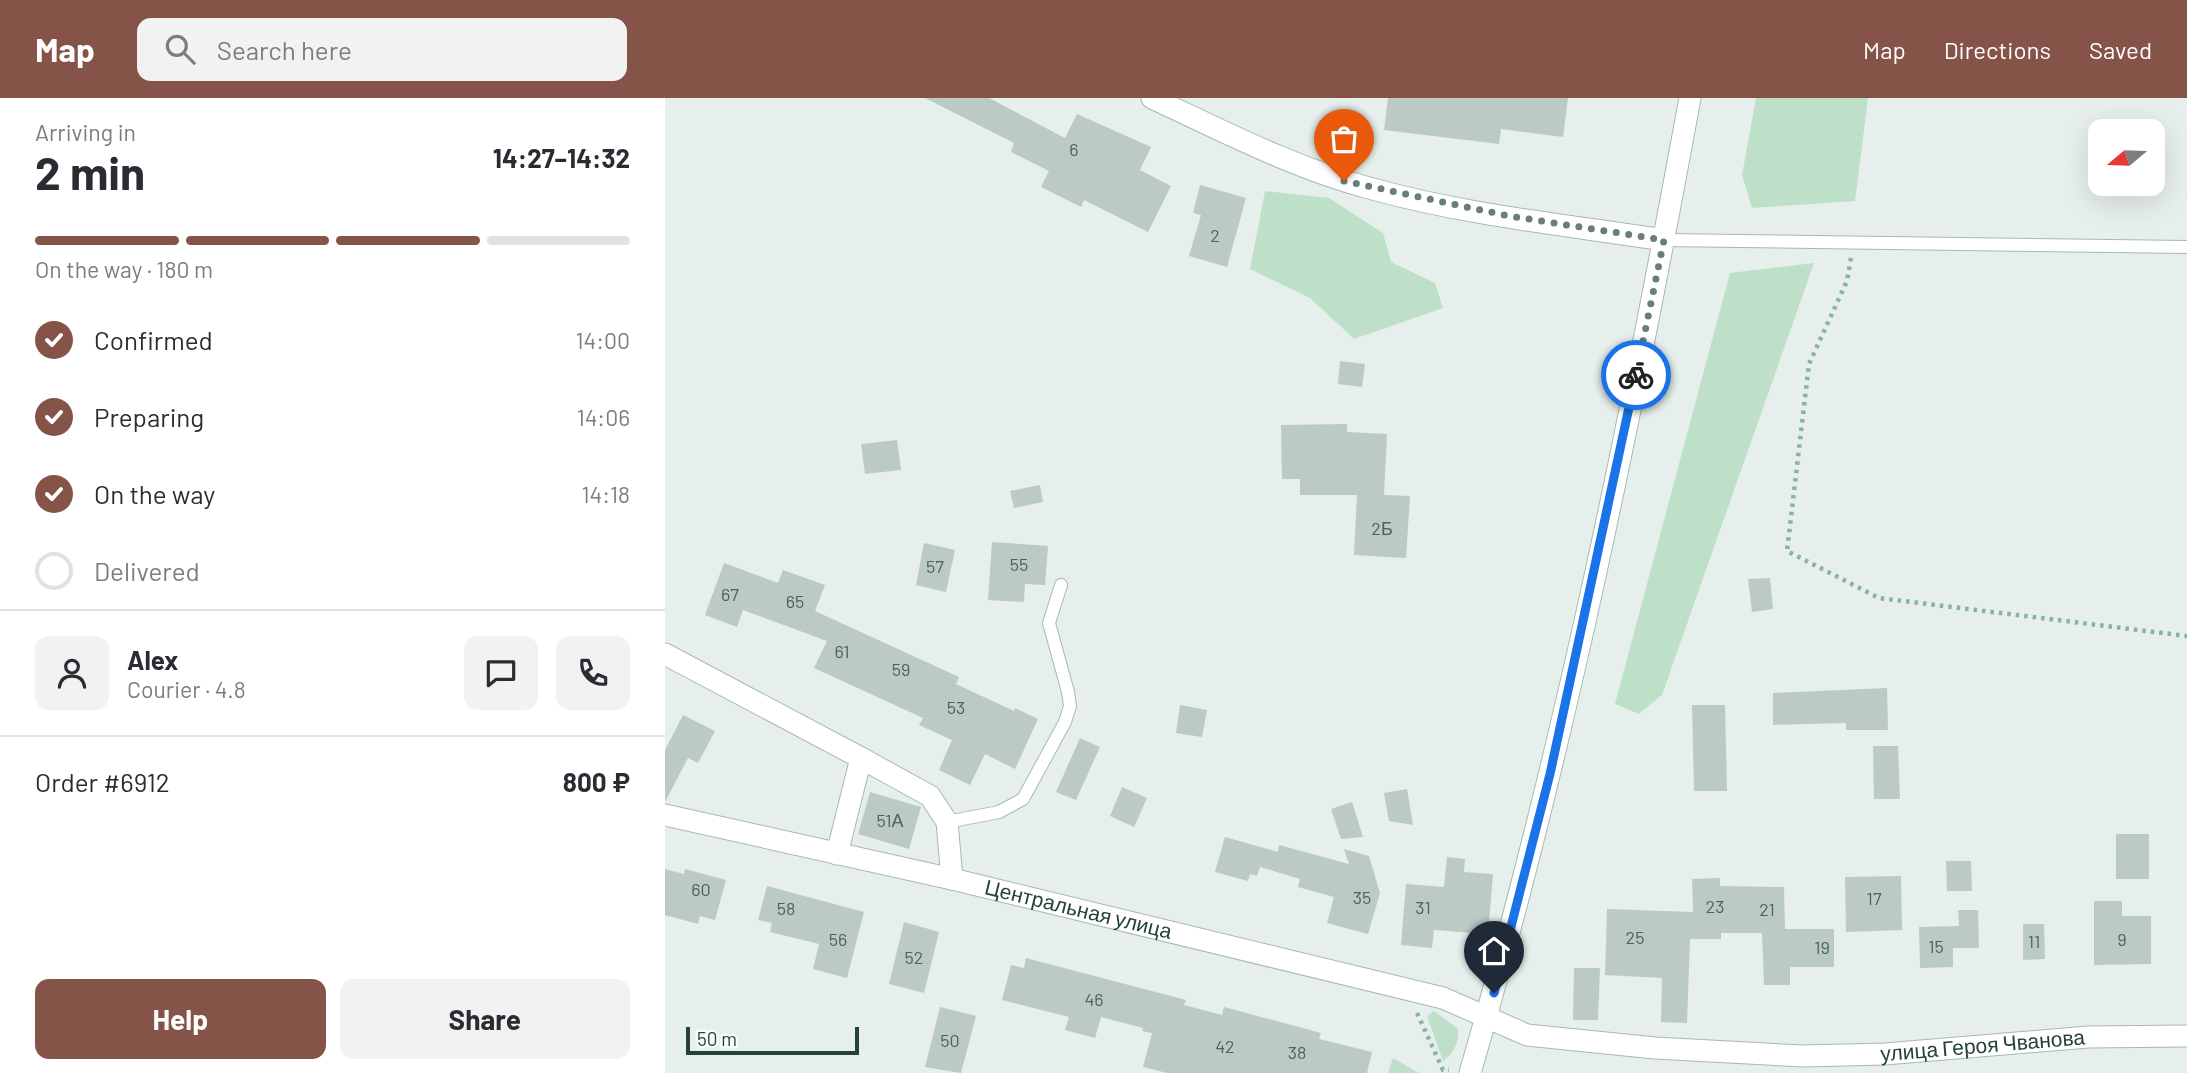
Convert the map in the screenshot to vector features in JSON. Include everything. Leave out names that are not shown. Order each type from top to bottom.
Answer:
[{"type":"street","points":[[1152,98],[1318,172],[1371,189],[1509,216],[1664,240]]},
{"type":"street","points":[[1471,1072],[1533,847],[1566,702],[1664,240],[1690,98]]},
{"type":"street","points":[[665,654],[930,796],[947,822],[951,879]]},
{"type":"street","points":[[837,854],[861,758]]},
{"type":"street","name":"Центральная улица","points":[[665,815],[951,879],[1443,998],[1487,1018]]},
{"type":"street","name":"улица Героя Чванова","points":[[1487,1018],[1527,1035],[1655,1048],[1803,1056],[1885,1054],[2088,1037],[2187,1035]]},
{"type":"lane","points":[[1664,240],[2187,247]]},
{"type":"lane","points":[[947,822],[999,812],[1023,799],[1065,722],[1070,706],[1068,692],[1049,623],[1061,586]]},
{"type":"path","points":[[1853,243],[1847,281],[1809,364],[1787,551],[1879,598],[2187,636]]},
{"type":"path","points":[[1405,989],[1443,1070],[1471,1072]]},
{"type":"green space","points":[[1756,98],[1868,98],[1855,201],[1752,208],[1742,175]]},
{"type":"green space","points":[[1265,191],[1329,198],[1383,233],[1391,262],[1435,283],[1443,308],[1354,339],[1310,298],[1250,269]]},
{"type":"green space","points":[[1814,263],[1662,695],[1639,714],[1615,704],[1730,273]]},
{"type":"green space","points":[[1434,1011],[1458,1029],[1455,1047],[1443,1061],[1427,1016]]},
{"type":"green space","points":[[1393,1058],[1419,1073],[1388,1073]]},
{"type":"building","points":[[925,98],[989,98],[1065,138],[1077,114],[1151,147],[1140,170],[1171,186],[1148,232],[1084,200],[1081,207],[1041,187],[1049,171],[1011,152],[1014,143]]},
{"type":"building","points":[[1388,98],[1568,98],[1563,137],[1501,129],[1499,144],[1384,130]]},
{"type":"building","points":[[1200,185],[1246,198],[1227,267],[1189,256],[1201,215],[1193,213]]},
{"type":"building","points":[[1340,361],[1365,364],[1362,387],[1338,384]]},
{"type":"building","points":[[1347,424],[1347,432],[1387,434],[1384,495],[1410,496],[1406,558],[1354,555],[1357,495],[1300,495],[1300,479],[1282,479],[1281,425]]},
{"type":"building","points":[[897,440],[901,470],[865,474],[861,444]]},
{"type":"building","points":[[1040,485],[1043,502],[1014,508],[1010,491]]},
{"type":"building","points":[[992,542],[1048,546],[1045,585],[1025,584],[1024,602],[988,600]]},
{"type":"building","points":[[924,543],[955,550],[946,592],[916,585]]},
{"type":"building","points":[[724,563],[778,583],[783,570],[825,585],[815,611],[959,677],[956,684],[1038,719],[1015,769],[985,754],[970,785],[939,770],[952,740],[919,725],[923,718],[814,668],[827,641],[743,610],[737,627],[705,615]]},
{"type":"building","points":[[1770,578],[1773,609],[1752,612],[1748,579]]},
{"type":"building","points":[[1887,688],[1888,730],[1846,730],[1846,723],[1773,725],[1773,693]]},
{"type":"building","points":[[1180,705],[1207,710],[1202,737],[1176,733]]},
{"type":"building","points":[[1692,705],[1725,705],[1727,791],[1694,791]]},
{"type":"building","points":[[683,715],[715,731],[698,763],[688,758],[665,802],[665,750]]},
{"type":"building","points":[[1080,738],[1100,747],[1076,800],[1056,792]]},
{"type":"building","points":[[1873,746],[1898,746],[1900,799],[1874,799]]},
{"type":"building","points":[[1122,787],[1147,798],[1134,827],[1110,816]]},
{"type":"building","points":[[1407,789],[1413,825],[1389,821],[1384,793]]},
{"type":"building","points":[[870,792],[921,807],[909,849],[858,834]]},
{"type":"building","points":[[1352,802],[1363,837],[1341,839],[1331,809]]},
{"type":"building","points":[[2116,834],[2149,834],[2149,879],[2116,879]]},
{"type":"building","points":[[1225,837],[1278,852],[1279,845],[1349,864],[1344,849],[1369,856],[1380,893],[1368,934],[1327,923],[1334,897],[1298,887],[1300,879],[1260,867],[1257,876],[1250,874],[1248,881],[1215,872]]},
{"type":"building","points":[[1447,857],[1465,859],[1464,872],[1493,874],[1488,934],[1434,930],[1432,948],[1401,945],[1406,884],[1444,887]]},
{"type":"building","points":[[1946,861],[1971,861],[1972,891],[1947,891]]},
{"type":"building","points":[[665,869],[684,874],[685,869],[726,880],[715,920],[700,916],[698,924],[665,915]]},
{"type":"building","points":[[1901,876],[1902,930],[1846,932],[1845,877]]},
{"type":"building","points":[[1720,878],[1720,886],[1784,887],[1785,929],[1834,929],[1834,967],[1790,967],[1790,985],[1764,985],[1762,933],[1721,933],[1721,939],[1690,939],[1687,1023],[1661,1022],[1662,978],[1605,975],[1607,909],[1693,912],[1692,879]]},
{"type":"building","points":[[767,886],[864,912],[847,978],[813,969],[819,944],[770,932],[772,923],[758,920]]},
{"type":"building","points":[[2094,901],[2122,901],[2122,916],[2151,916],[2151,964],[2094,965]]},
{"type":"building","points":[[1958,910],[1978,910],[1979,948],[1953,948],[1953,967],[1920,968],[1919,927],[1959,926]]},
{"type":"building","points":[[904,922],[939,932],[924,993],[889,984]]},
{"type":"building","points":[[2023,924],[2044,924],[2045,959],[2023,960]]},
{"type":"building","points":[[1026,958],[1186,1000],[1184,1005],[1222,1015],[1224,1007],[1321,1033],[1319,1039],[1372,1052],[1367,1073],[1167,1073],[1143,1067],[1152,1033],[1142,1031],[1143,1028],[1101,1017],[1095,1038],[1065,1030],[1069,1017],[1002,1000],[1011,965],[1024,968]]},
{"type":"building","points":[[1574,968],[1600,968],[1598,1020],[1573,1020]]},
{"type":"building","points":[[940,1007],[976,1016],[961,1073],[925,1067]]},
{"type":"way so far","points":[[1344,181],[1371,189],[1509,216],[1664,240],[1636,375]]},
{"type":"route","points":[[1494,993],[1550,774],[1636,375]]}]
